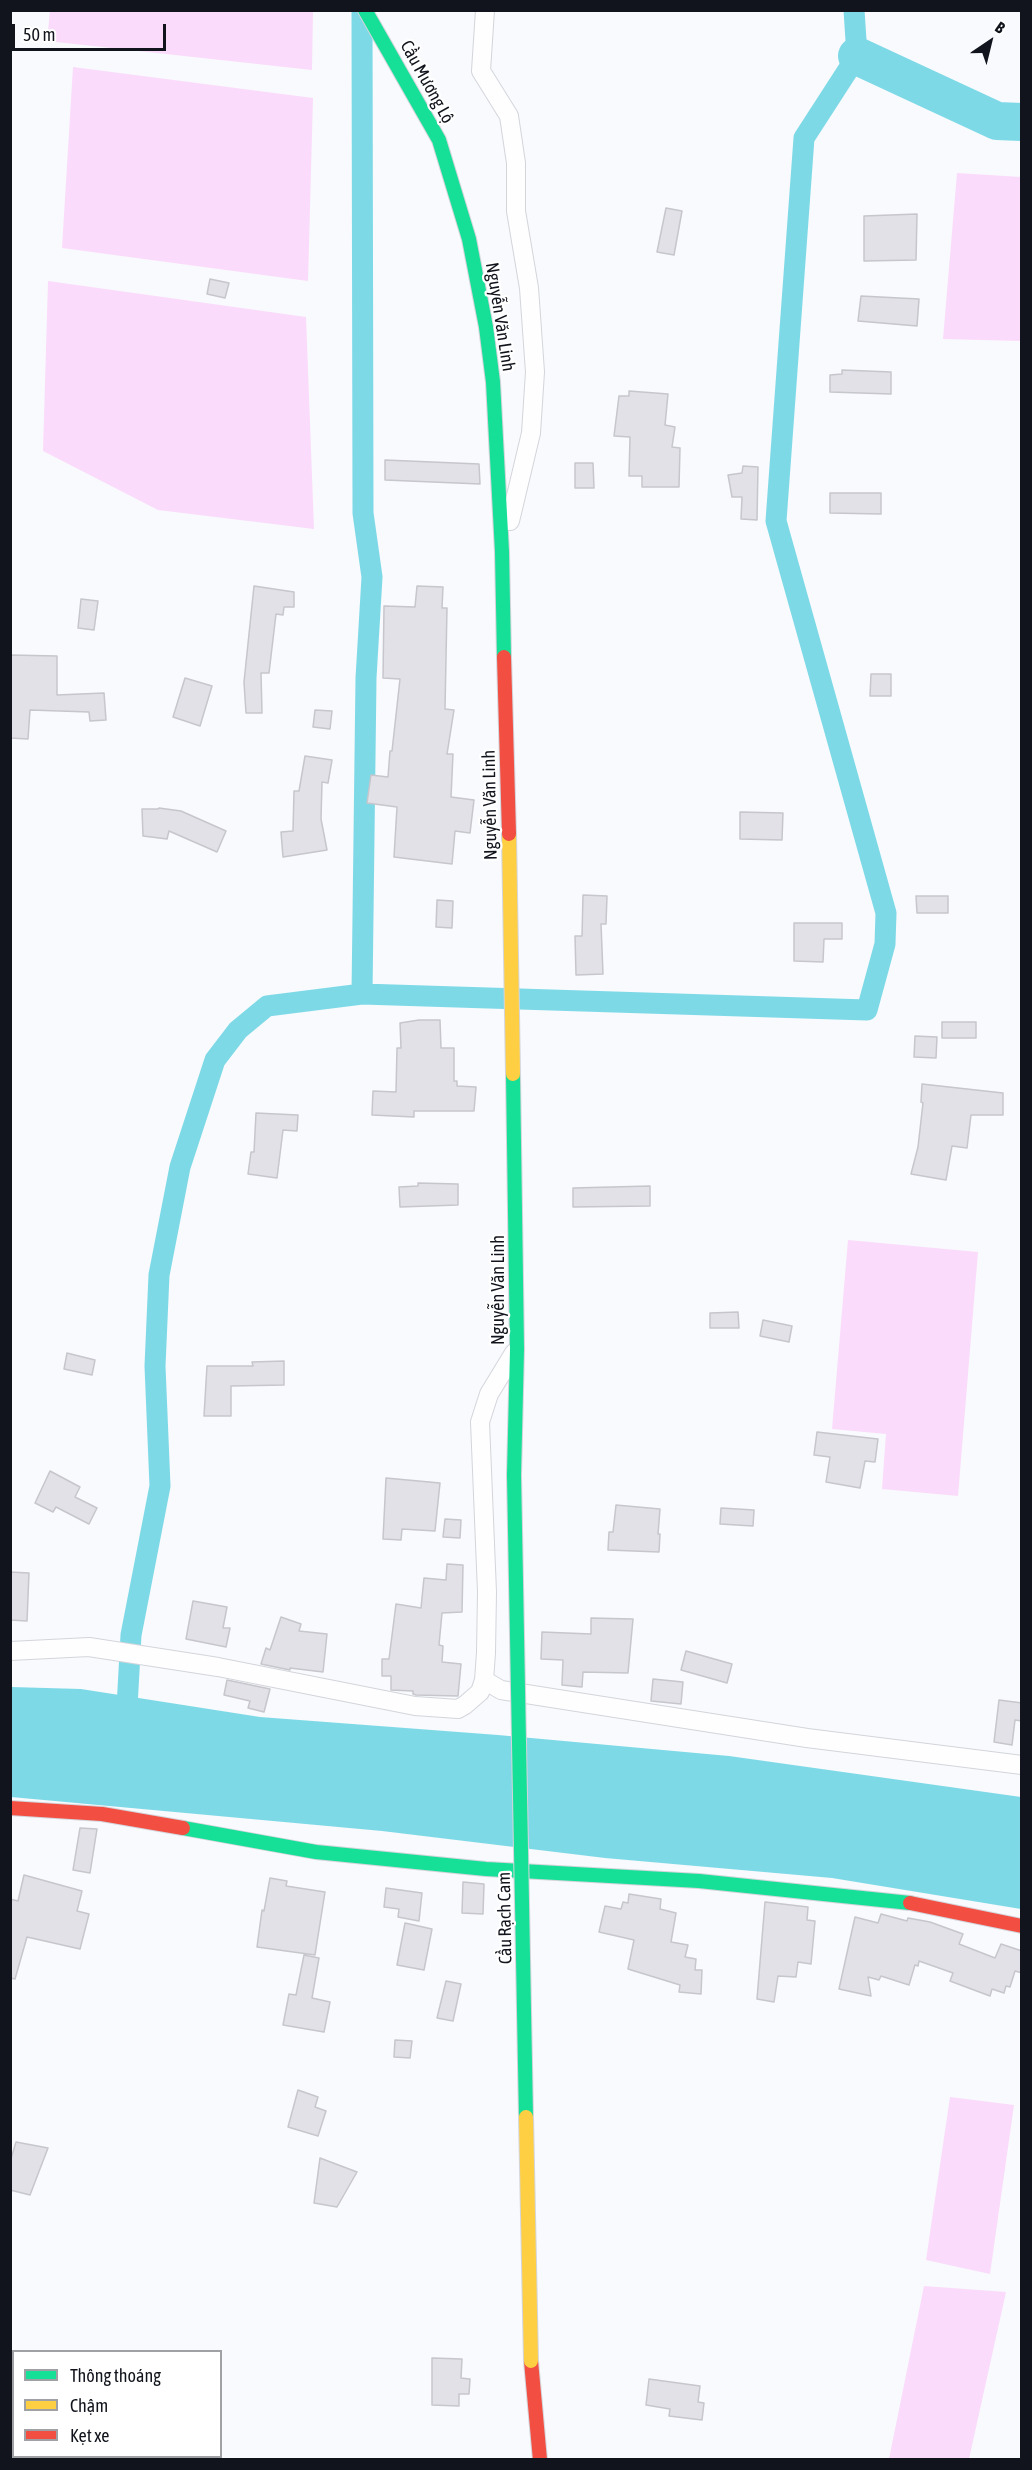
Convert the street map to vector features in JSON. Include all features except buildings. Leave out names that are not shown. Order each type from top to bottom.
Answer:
[{"type":"main road","name":"Cầu Mương Lộ","points":[[364,10],[439,141]]},
{"type":"main road","name":"Nguyễn Văn Linh","points":[[439,141],[469,239],[486,327],[493,382],[502,552],[515,1144],[517,1349],[514,1475]]},
{"type":"main road","name":"Cầu Rạch Cam","points":[[514,1475],[531,2361],[540,2460]]},
{"type":"main road","points":[[10,1808],[102,1814],[316,1852],[486,1869],[699,1881],[876,1898],[929,1906],[1022,1926]]},
{"type":"street","points":[[485,10],[481,71],[509,116],[516,163],[516,211],[529,288],[535,372],[531,433],[502,552]]},
{"type":"street","points":[[10,1651],[90,1647],[161,1658],[415,1706],[458,1709],[465,1705],[480,1692],[484,1680],[487,1592],[480,1422],[489,1394],[517,1349]]},
{"type":"street","points":[[484,1680],[501,1690],[839,1742],[1022,1765]]},
{"type":"shaded area","points":[[50,11],[313,11],[312,70],[47,41]]},
{"type":"shaded area","points":[[73,67],[313,98],[308,281],[62,248]]},
{"type":"shaded area","points":[[957,173],[1021,177],[1021,341],[943,339]]},
{"type":"shaded area","points":[[48,281],[306,317],[314,529],[158,510],[43,451]]},
{"type":"shaded area","points":[[848,1240],[978,1252],[958,1496],[882,1489],[886,1434],[832,1429]]},
{"type":"shaded area","points":[[950,2097],[1014,2105],[990,2274],[926,2260]]},
{"type":"shaded area","points":[[924,2286],[1006,2292],[969,2459],[889,2459]]},
{"type":"water","points":[[11,1687],[81,1689],[260,1717],[729,1756],[1021,1797],[1021,1909],[832,1878],[605,1858],[382,1831],[11,1797]]},
{"type":"waterway","points":[[362,10],[363,513],[372,577],[366,678],[362,994]]},
{"type":"waterway","points":[[126,1725],[131,1635],[160,1486],[155,1366],[159,1275],[180,1167],[215,1060],[238,1030],[267,1006],[362,994],[867,1010],[885,944],[886,913],[776,521],[804,138],[857,56],[854,10]]},
{"type":"waterway","points":[[857,56],[997,121],[1022,122]]},
{"type":"traffic: fast","points":[[365,10],[439,140],[469,239],[486,327],[493,382],[502,552],[504,657]]},
{"type":"traffic: fast","points":[[513,1074],[517,1349],[514,1475]]},
{"type":"traffic: fast","points":[[514,1475],[526,2117]]},
{"type":"traffic: fast","points":[[183,1828],[316,1852],[486,1869],[699,1881],[910,1903]]},
{"type":"traffic: slow","points":[[509,834],[513,1074]]},
{"type":"traffic: slow","points":[[526,2117],[531,2361]]},
{"type":"traffic: jam","points":[[504,657],[509,834]]},
{"type":"traffic: jam","points":[[10,1808],[102,1814],[183,1828]]},
{"type":"traffic: jam","points":[[910,1903],[1022,1926]]},
{"type":"traffic: jam","points":[[531,2361],[540,2460]]}]
